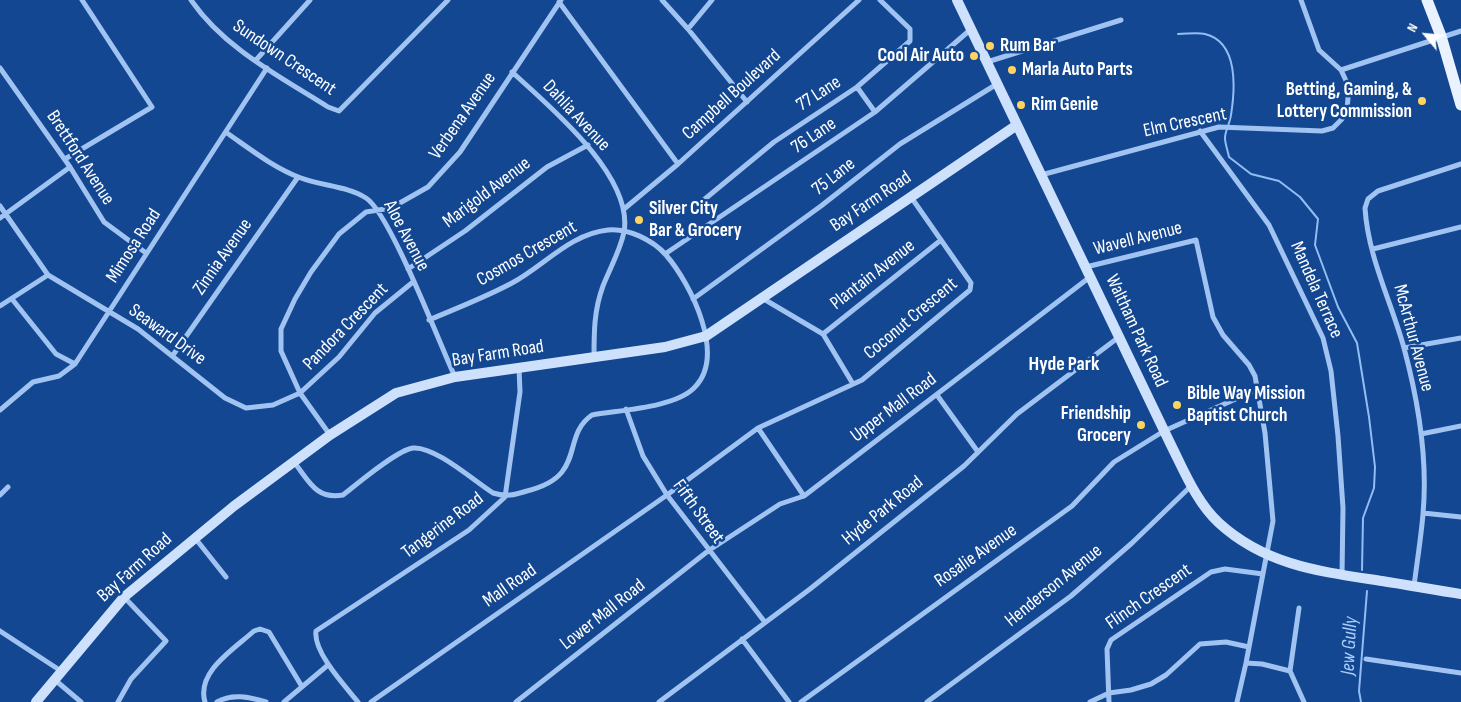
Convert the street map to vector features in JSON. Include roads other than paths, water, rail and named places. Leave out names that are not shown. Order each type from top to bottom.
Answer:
[{"type":"main road","points":[[1427,0],[1444,35],[1461,83]]},
{"type":"main road","points":[[1434,0],[1461,105]]},
{"type":"street","points":[[65,159],[152,107],[82,0]]},
{"type":"street","name":"Sundown Crescent","points":[[191,0],[209,25],[220,35],[328,107],[339,111],[448,0]]},
{"type":"street","points":[[256,60],[310,0]]},
{"type":"street","points":[[662,0],[747,102]]},
{"type":"street","points":[[688,29],[712,0]]},
{"type":"street","name":"Campbell Boulevard","points":[[624,209],[678,164],[859,0]]},
{"type":"street","name":"77 Lane","points":[[700,203],[774,142],[858,87],[910,41],[910,29],[880,0]]},
{"type":"street","name":"Waltham Park Road","points":[[957,0],[1164,431],[1192,484],[1220,524],[1266,553],[1297,567],[1342,576],[1461,594]]},
{"type":"street","points":[[1301,0],[1319,50],[1341,70],[1461,31]]},
{"type":"street","points":[[560,1],[678,164]]},
{"type":"street","name":"Verbena Avenue","points":[[300,393],[281,351],[280,329],[295,299],[339,234],[366,212],[391,208],[428,187],[460,152],[560,1]]},
{"type":"street","points":[[987,62],[1121,20]]},
{"type":"street","name":"76 Lane","points":[[665,254],[876,112],[970,30]]},
{"type":"street","name":"Brettford Avenue","points":[[0,68],[65,159],[104,222],[146,253]]},
{"type":"street","name":"Mimosa Road","points":[[0,410],[33,382],[59,376],[75,364],[267,68]]},
{"type":"street","name":"Elm Crescent","points":[[1041,175],[1219,127],[1242,126],[1322,130],[1333,128],[1342,119],[1350,98],[1349,87],[1341,70]]},
{"type":"street","name":"Dahlia Avenue","points":[[512,72],[588,145],[611,179],[624,209],[624,232],[602,287],[594,318],[594,357]]},
{"type":"street","name":"75 Lane","points":[[693,299],[821,206],[900,144],[997,84]]},
{"type":"street","points":[[858,87],[876,112]]},
{"type":"street","name":"Bay Farm Road","points":[[36,702],[124,597],[234,506],[330,436],[396,393],[455,377],[665,347],[706,336],[1017,125]]},
{"type":"street","name":"Mandela Terrace","points":[[1200,131],[1269,225],[1323,338],[1331,371],[1338,436],[1343,508],[1342,576]]},
{"type":"street","name":"Aloe Avenue","points":[[227,132],[264,158],[298,177],[367,198],[378,210],[408,269],[455,377]]},
{"type":"street","name":"Marigold Avenue","points":[[408,269],[466,231],[547,166],[588,145]]},
{"type":"street","name":"McArthur Avenue","points":[[1414,586],[1423,513],[1424,470],[1421,434],[1404,348],[1373,249],[1365,208],[1368,200],[1378,191],[1461,164]]},
{"type":"street","points":[[0,218],[70,167]]},
{"type":"street","name":"Zinnia Avenue","points":[[173,355],[298,177]]},
{"type":"street","name":"Coconut Crescent","points":[[667,495],[758,428],[862,380],[970,290],[971,284],[910,196]]},
{"type":"street","name":"Seaward Drive","points":[[0,206],[48,275],[138,329],[173,355],[224,398],[246,408],[272,405],[300,393]]},
{"type":"street","points":[[1373,249],[1461,227]]},
{"type":"street","name":"Cosmos Crescent","points":[[429,320],[513,282],[574,240],[607,230],[624,232],[644,239],[665,254],[693,299],[706,336],[708,358],[705,375],[693,389],[674,400],[592,415],[580,427],[570,461],[562,473],[534,490],[504,497]]},
{"type":"street","name":"Plantain Avenue","points":[[823,334],[941,240]]},
{"type":"street","name":"Wavell Avenue","points":[[1088,272],[1196,240],[1213,317],[1223,335],[1249,365],[1258,390],[1273,521],[1250,647],[1236,702]]},
{"type":"street","name":"Upper Mall Road","points":[[708,551],[780,504],[804,496],[937,395],[1088,272]]},
{"type":"street","points":[[0,306],[48,275]]},
{"type":"street","name":"Pandora Crescent","points":[[300,393],[339,357],[375,313],[413,282]]},
{"type":"street","name":"Coconut Crescent","points":[[762,298],[823,334],[853,384]]},
{"type":"street","points":[[12,299],[56,354],[75,364]]},
{"type":"street","name":"Hyde Park Road","points":[[659,702],[818,582],[964,466],[1017,414],[1119,337]]},
{"type":"street","points":[[1404,348],[1461,338]]},
{"type":"street","name":"Tangerine Road","points":[[328,665],[316,631],[469,530],[504,497],[520,392],[519,367]]},
{"type":"street","name":"Rosalie Avenue","points":[[801,702],[1072,506],[1114,462],[1164,431],[1258,390]]},
{"type":"street","points":[[300,393],[330,436]]},
{"type":"street","points":[[937,395],[978,452]]},
{"type":"street","name":"Fifth Street","points":[[626,409],[643,456],[667,495],[708,551],[764,621]]},
{"type":"street","points":[[1421,434],[1461,426]]},
{"type":"street","points":[[758,428],[804,496]]},
{"type":"street","points":[[294,462],[317,491],[324,496],[334,497],[343,495],[397,455],[412,448],[426,450],[493,493],[504,497]]},
{"type":"street","name":"Henderson Avenue","points":[[926,702],[1071,596],[1132,543],[1192,484]]},
{"type":"street","points":[[0,495],[8,487]]},
{"type":"street","name":"Mall Road","points":[[371,702],[667,495]]},
{"type":"street","points":[[1423,513],[1461,517]]},
{"type":"street","points":[[196,538],[226,578]]},
{"type":"street","name":"Lower Mall Road","points":[[516,702],[708,551]]},
{"type":"street","name":"Flinch Crescent","points":[[1109,702],[1107,649],[1111,640],[1211,572],[1225,569],[1263,574]]},
{"type":"street","points":[[118,702],[131,679],[166,640],[124,597]]},
{"type":"street","points":[[1299,608],[1290,671],[1304,702]]},
{"type":"street","points":[[205,702],[204,684],[208,674],[254,631],[260,628],[269,632],[302,685]]},
{"type":"street","points":[[0,631],[58,676],[81,702]]},
{"type":"street","points":[[742,639],[789,702]]},
{"type":"street","points":[[1090,702],[1109,692],[1131,690],[1152,684],[1166,675],[1200,644],[1226,642],[1250,647]]},
{"type":"street","points":[[1366,660],[1461,672]]},
{"type":"street","points":[[1246,663],[1262,664],[1290,671]]},
{"type":"street","points":[[284,702],[328,665],[358,702]]},
{"type":"street","points":[[217,702],[223,699],[246,696],[266,702]]},
{"type":"waterway","points":[[1178,34],[1205,34],[1216,39],[1224,47],[1229,57],[1233,80],[1231,115],[1225,138],[1229,157],[1251,174],[1279,181],[1300,197],[1318,219],[1315,245],[1338,307],[1357,343],[1369,417],[1375,467],[1374,488],[1363,518],[1362,570]]},
{"type":"waterway","name":"Jew Gully","points":[[1361,702],[1359,691],[1367,591]]},
{"type":"place","name":"Rum Bar","points":[[990,46]]},
{"type":"place","name":"Cool Air Auto","points":[[974,56]]},
{"type":"place","name":"Marla Auto Parts","points":[[1012,70]]},
{"type":"place","name":"Betting, Gaming, & Lottery Commission","points":[[1422,101]]},
{"type":"place","name":"Rim Genie","points":[[1021,105]]},
{"type":"place","name":"Silver City Bar & Grocery","points":[[639,220]]},
{"type":"place","name":"Bible Way Mission Baptist Church","points":[[1177,405]]},
{"type":"place","name":"Friendship Grocery","points":[[1141,425]]},
{"type":"district","name":"Hyde Park","points":[[1064,365]]}]
